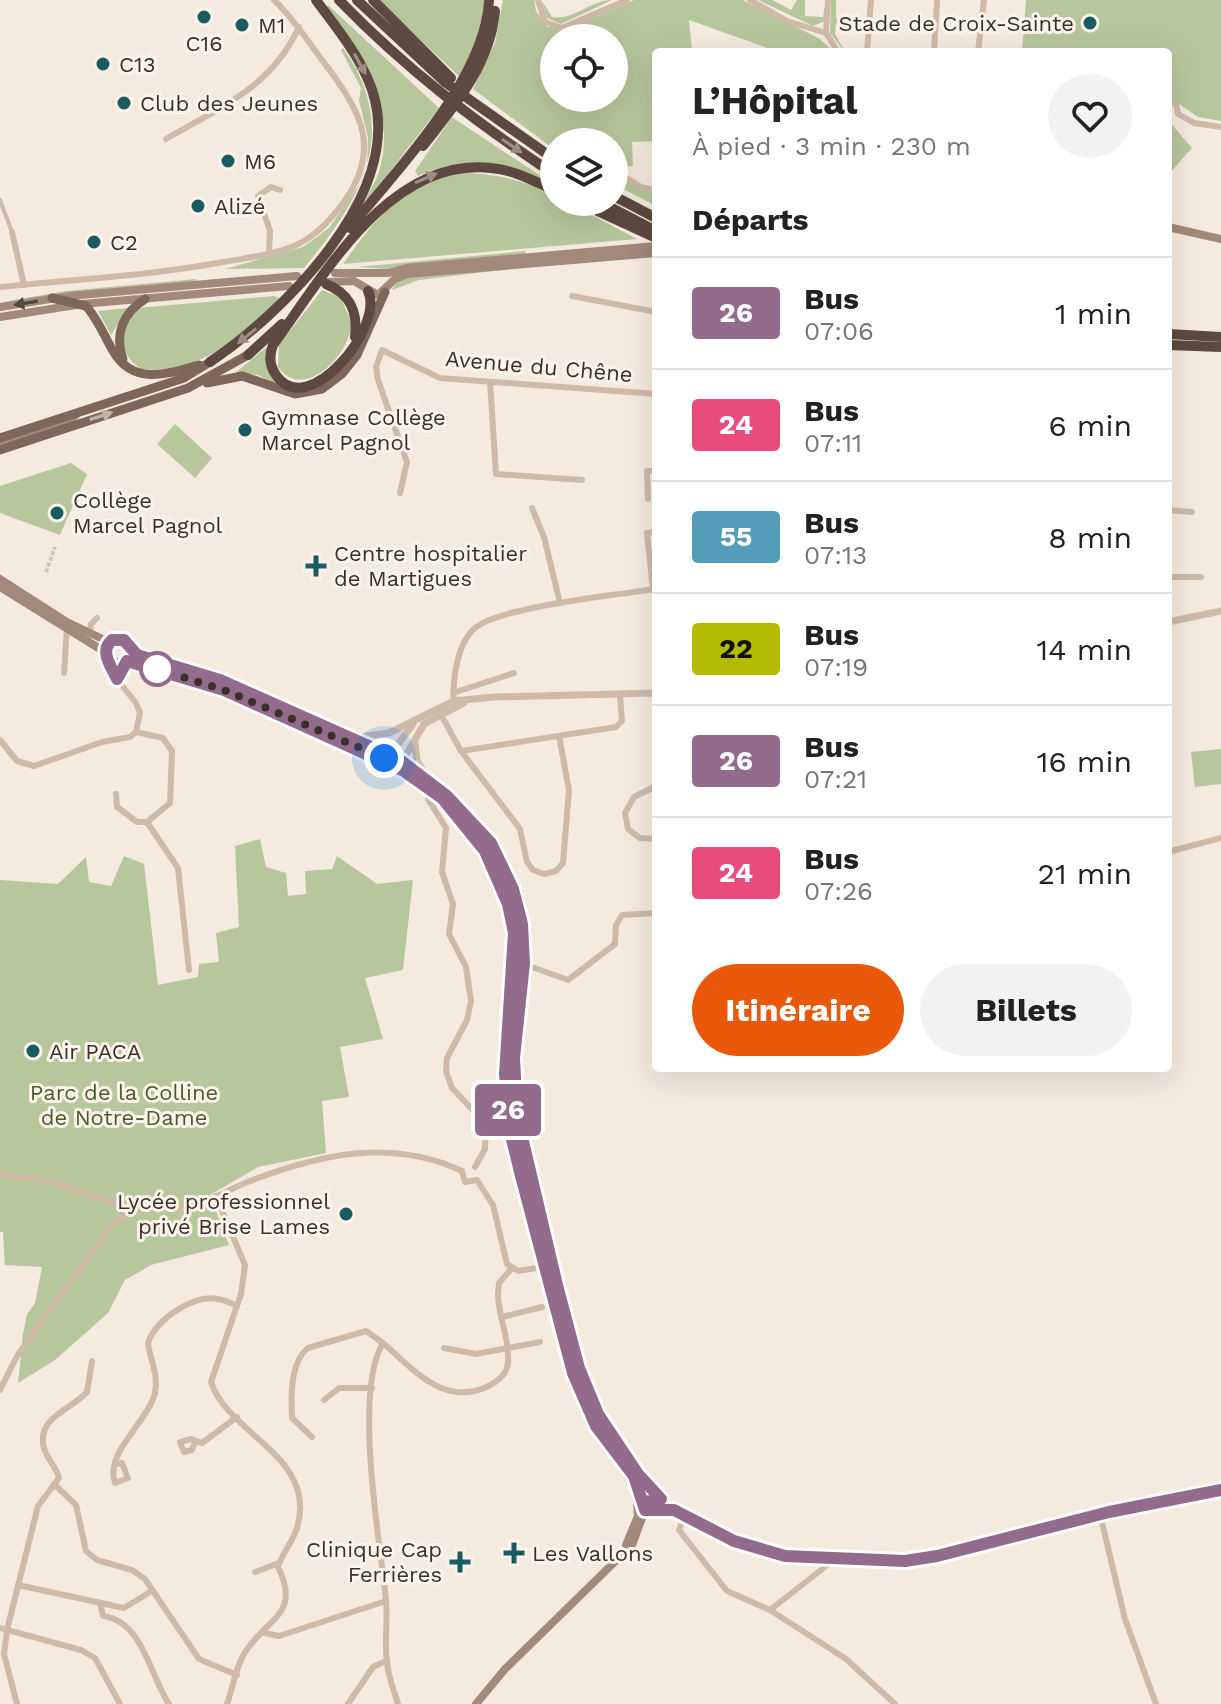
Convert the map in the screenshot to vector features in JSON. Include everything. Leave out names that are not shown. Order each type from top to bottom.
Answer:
[{"type":"highway","points":[[210,362],[239,344],[281,307],[346,224],[368,187],[379,131],[375,98],[367,77],[316,0]]},
{"type":"highway","points":[[339,0],[388,50],[439,95],[540,165]]},
{"type":"highway","points":[[357,0],[448,80],[463,88],[474,104],[540,149]]},
{"type":"highway","points":[[373,0],[448,80]]},
{"type":"highway","points":[[318,260],[335,246],[464,81],[485,31],[489,0]]},
{"type":"highway","points":[[366,289],[371,306],[353,347],[333,371],[316,383],[299,387],[283,382],[272,368],[271,351],[300,306],[469,84],[490,42],[496,0]]},
{"type":"highway","points":[[347,247],[393,197],[441,171],[466,167],[500,169],[540,185]]},
{"type":"highway","points":[[628,207],[652,227]]},
{"type":"highway","points":[[608,216],[638,230],[652,229]]},
{"type":"highway","points":[[628,216],[652,228]]},
{"type":"highway","points":[[327,283],[344,293],[354,308],[356,326],[353,347]]},
{"type":"highway","points":[[248,355],[300,306]]},
{"type":"highway","points":[[1172,334],[1221,337]]},
{"type":"highway","points":[[1172,345],[1221,347]]},
{"type":"main road","points":[[1172,228],[1221,239]]},
{"type":"main road","points":[[335,273],[382,272],[652,246]]},
{"type":"main road","points":[[327,283],[354,281],[378,295],[408,274],[652,253]]},
{"type":"main road","points":[[0,450],[188,388],[242,376],[295,394],[322,389],[342,374],[357,355],[387,289],[382,272]]},
{"type":"main road","points":[[366,289],[370,273]]},
{"type":"main road","points":[[0,307],[52,298],[297,276]]},
{"type":"main road","points":[[0,317],[82,304],[289,286]]},
{"type":"main road","points":[[52,298],[82,304],[93,314],[113,352],[126,366],[148,375],[210,362]]},
{"type":"main road","points":[[126,366],[119,334],[131,310],[145,299]]},
{"type":"main road","points":[[188,388],[248,355]]},
{"type":"main road","points":[[0,441],[184,378],[210,362]]},
{"type":"main road","points":[[0,579],[105,652],[111,662],[176,670],[220,680],[352,738],[397,762],[447,796],[491,843],[518,906],[519,963],[514,1058],[517,1116],[548,1266],[573,1373],[592,1418],[636,1489],[638,1516],[618,1560]]},
{"type":"main road","points":[[0,587],[67,626],[109,642],[124,640],[131,651],[355,749],[397,762],[430,789],[473,834],[494,868],[508,904],[519,963]]},
{"type":"main road","points":[[105,652],[109,642]]},
{"type":"main road","points":[[125,662],[131,651]]},
{"type":"main road","points":[[476,1704],[505,1669],[618,1560],[639,1535],[644,1507],[638,1474],[608,1433],[583,1377],[548,1266]]},
{"type":"street","points":[[0,287],[158,273],[269,252],[309,238],[330,220],[355,183],[363,156],[363,129],[357,108],[299,27],[274,0]]},
{"type":"street","points":[[538,0],[545,22],[562,28],[627,0]]},
{"type":"street","points":[[750,0],[787,21],[826,33]]},
{"type":"street","points":[[828,0],[826,33],[835,48]]},
{"type":"street","points":[[867,48],[871,0]]},
{"type":"street","points":[[934,48],[937,0]]},
{"type":"street","points":[[978,48],[984,0]]},
{"type":"street","points":[[166,139],[262,82],[285,56],[299,27]]},
{"type":"street","points":[[1176,104],[1176,112],[1184,119],[1221,127]]},
{"type":"street","points":[[628,179],[652,189]]},
{"type":"street","points":[[269,252],[270,234],[258,196],[271,187],[280,190]]},
{"type":"street","points":[[0,200],[12,232],[24,285]]},
{"type":"street","points":[[572,296],[652,311]]},
{"type":"street","name":"Avenue du Chêne","points":[[400,493],[407,462],[378,380],[376,367],[382,350],[440,378],[652,394]]},
{"type":"street","points":[[490,382],[496,474],[582,480]]},
{"type":"street","points":[[648,499],[647,471],[652,471]]},
{"type":"street","points":[[532,508],[544,537],[560,603]]},
{"type":"street","points":[[1172,510],[1192,512]]},
{"type":"street","points":[[652,532],[647,533],[652,573]]},
{"type":"street","points":[[1172,577],[1201,577]]},
{"type":"street","points":[[454,700],[459,664],[468,637],[477,626],[560,603],[652,589]]},
{"type":"street","points":[[1172,621],[1221,611]]},
{"type":"street","points":[[89,635],[91,624],[97,618]]},
{"type":"street","points":[[64,673],[67,626]]},
{"type":"street","points":[[0,740],[17,761],[34,766],[102,742],[130,737],[136,732],[140,713],[117,679],[111,662]]},
{"type":"street","points":[[117,679],[125,662]]},
{"type":"street","points":[[397,762],[424,724],[439,710],[514,673]]},
{"type":"street","points":[[454,700],[652,693]]},
{"type":"street","points":[[461,751],[620,724],[620,696]]},
{"type":"street","points":[[352,738],[389,733],[439,710]]},
{"type":"street","points":[[439,710],[461,751],[520,829],[527,862],[533,870],[544,874],[556,871],[563,863],[569,790],[559,736]]},
{"type":"street","points":[[397,762],[396,747],[417,719]]},
{"type":"street","points":[[116,794],[117,807],[137,822],[147,822],[170,803],[172,751],[163,738],[136,732]]},
{"type":"street","points":[[415,739],[417,761],[423,773],[459,803],[491,843]]},
{"type":"street","points":[[652,788],[634,797],[625,813],[628,829],[640,838],[652,839]]},
{"type":"street","points":[[430,789],[428,799],[446,828],[442,872],[453,904],[449,934],[466,967],[471,1001],[463,1029],[447,1058],[446,1071],[452,1088],[486,1124],[485,1149],[475,1167],[477,1180],[493,1205],[503,1256],[511,1269]]},
{"type":"street","points":[[147,822],[178,868],[189,970]]},
{"type":"street","points":[[1172,851],[1221,838]]},
{"type":"street","points":[[519,963],[568,980],[615,944],[616,925],[622,915],[652,913]]},
{"type":"street","points":[[0,1173],[52,1182],[132,1210],[181,1207],[306,1163],[369,1152],[401,1150],[423,1155],[462,1171]]},
{"type":"street","points":[[462,1171],[467,1166],[475,1167]]},
{"type":"street","points":[[462,1171],[465,1182],[477,1180]]},
{"type":"street","points":[[216,1196],[245,1265],[237,1306],[211,1377],[221,1403],[281,1460],[299,1499],[297,1530],[279,1563],[255,1572]]},
{"type":"street","points":[[0,1390],[17,1356],[114,1222],[132,1210]]},
{"type":"street","points":[[511,1269],[529,1271],[548,1266]]},
{"type":"street","points":[[312,1437],[292,1418],[291,1396],[300,1354],[308,1348],[366,1331],[446,1392],[470,1394],[502,1377],[508,1364],[498,1300],[499,1283],[511,1269]]},
{"type":"street","points":[[117,1464],[123,1443],[152,1404],[157,1385],[148,1343],[157,1327],[199,1301],[218,1298],[237,1306]]},
{"type":"street","points":[[502,1317],[542,1307]]},
{"type":"street","points":[[444,1348],[476,1354],[540,1342]]},
{"type":"street","points":[[383,1343],[374,1358],[373,1470],[386,1601],[386,1661],[398,1704]]},
{"type":"street","points":[[17,1704],[4,1654],[4,1629],[38,1506],[59,1478],[43,1445],[44,1430],[50,1420],[87,1392],[92,1361]]},
{"type":"street","points":[[324,1400],[339,1388],[372,1388]]},
{"type":"street","points":[[195,1442],[213,1438],[237,1417]]},
{"type":"street","points":[[612,1450],[634,1476],[644,1507],[635,1534],[630,1539]]},
{"type":"street","points":[[638,1474],[674,1510],[734,1541],[785,1556],[905,1561],[937,1556],[1100,1514],[1221,1490]]},
{"type":"street","points":[[54,1484],[76,1505],[86,1551],[97,1560],[132,1570],[153,1590],[199,1659],[237,1675]]},
{"type":"street","points":[[644,1507],[661,1499]]},
{"type":"street","points":[[644,1507],[674,1510]]},
{"type":"street","points":[[1100,1514],[1125,1619],[1156,1704]]},
{"type":"street","points":[[684,1515],[679,1530],[727,1591],[738,1599],[770,1610],[846,1659],[895,1704]]},
{"type":"street","points":[[770,1610],[835,1559]]},
{"type":"street","points":[[227,1704],[247,1648],[282,1612],[285,1586],[279,1563]]},
{"type":"street","points":[[18,1585],[124,1608],[153,1590]]},
{"type":"street","points":[[264,1633],[279,1636],[386,1601]]},
{"type":"street","points":[[100,1603],[103,1616],[116,1618],[126,1627],[151,1664],[169,1704]]},
{"type":"street","points":[[4,1629],[81,1650],[95,1658],[120,1704]]},
{"type":"street","points":[[348,1704],[373,1667],[386,1661]]},
{"type":"green space","points":[[378,0],[484,0],[480,36],[462,79]]},
{"type":"green space","points":[[503,0],[534,0],[536,11],[545,24],[540,24],[540,112],[628,112],[628,24],[579,24],[634,0],[743,0],[820,39],[830,48],[768,48],[689,20],[692,48],[652,48],[652,141],[632,142],[633,166],[628,167],[628,128],[540,128],[540,139],[473,89],[495,43]]},
{"type":"green space","points":[[541,0],[552,17],[560,17],[612,0],[561,24],[547,18]]},
{"type":"green space","points":[[758,0],[772,0],[791,10],[797,0],[805,0],[805,16],[823,17],[826,0],[825,21],[813,26]]},
{"type":"green space","points":[[831,0],[836,0],[836,18],[841,23],[836,23],[835,34],[843,48],[830,33]]},
{"type":"green space","points":[[1026,0],[1221,0],[1221,121],[1198,117],[1179,104],[1172,107],[1172,48],[1022,48]]},
{"type":"green space","points":[[328,5],[439,108],[364,205],[379,172],[384,126],[372,85],[326,7]]},
{"type":"green space","points":[[343,48],[361,79],[370,108],[372,136],[367,164],[368,138],[359,100],[361,88],[341,50]]},
{"type":"green space","points":[[452,117],[540,176],[540,181],[503,169],[471,164],[454,165],[418,176],[415,171]]},
{"type":"green space","points":[[1172,125],[1192,148],[1172,170]]},
{"type":"green space","points":[[457,173],[507,178],[540,189],[540,216],[593,216],[637,239],[343,264],[367,231],[391,207],[437,180]]},
{"type":"green space","points":[[628,182],[652,192],[652,204],[628,191]]},
{"type":"green space","points":[[359,185],[342,216],[304,268],[225,269],[303,247],[329,228]]},
{"type":"green space","points":[[526,251],[525,254],[391,269],[357,267]]},
{"type":"green space","points":[[526,267],[419,280],[392,290],[397,282],[408,278]]},
{"type":"green space","points":[[196,279],[196,282],[2,302],[66,291]]},
{"type":"green space","points":[[322,290],[342,298],[351,322],[350,332],[330,365],[320,373],[298,380],[278,367],[279,345]]},
{"type":"green space","points":[[279,298],[252,326],[200,360],[162,370],[142,369],[128,356],[125,332],[138,308]]},
{"type":"green space","points":[[128,308],[111,335],[98,311]]},
{"type":"green space","points":[[268,346],[275,383],[258,375],[235,373]]},
{"type":"green space","points":[[175,424],[212,458],[195,478],[157,444]]},
{"type":"green space","points":[[71,463],[87,474],[60,535],[0,513],[0,486]]},
{"type":"green space","points":[[1221,749],[1221,784],[1195,787],[1191,752]]},
{"type":"green space","name":"Parc de la Colline de Notre-Dame","points":[[260,839],[266,867],[286,873],[288,896],[306,894],[305,871],[332,869],[337,856],[377,884],[413,880],[403,970],[365,978],[383,1039],[340,1047],[349,1097],[322,1101],[326,1153],[258,1167],[210,1195],[229,1245],[151,1265],[125,1280],[108,1313],[55,1360],[18,1383],[27,1314],[35,1303],[42,1267],[5,1265],[3,1232],[0,1232],[0,880],[58,884],[86,857],[89,882],[111,886],[124,856],[144,864],[158,985],[198,977],[199,964],[219,962],[216,933],[239,927],[235,846]]},
{"type":"tunnel","points":[[46,572],[55,547]]},
{"type":"bus line","name":"26","points":[[645,1502],[661,1499],[608,1433],[579,1368],[525,1158],[517,1116],[514,1058],[524,942],[508,874],[491,843],[447,796],[400,760],[220,680],[137,655],[120,638],[112,640],[106,645],[105,655],[117,679],[122,663],[127,661],[191,678],[404,771],[442,798],[485,851],[508,904],[514,933],[515,956],[505,1074],[510,1131],[573,1373],[596,1426],[634,1476],[645,1510],[674,1510],[734,1541],[785,1556],[905,1561],[937,1556],[1109,1512],[1221,1490]]},
{"type":"place","name":"C16","points":[[204,17]]},
{"type":"place","name":"Stade de Croix-Sainte","points":[[1090,23]]},
{"type":"place","name":"M1","points":[[242,25]]},
{"type":"place","name":"C13","points":[[103,64]]},
{"type":"place","name":"Club des Jeunes","points":[[124,103]]},
{"type":"place","name":"M6","points":[[228,161]]},
{"type":"place","name":"Alizé","points":[[198,206]]},
{"type":"place","name":"C2","points":[[94,242]]},
{"type":"place","name":"Gymnase Collège Marcel Pagnol","points":[[245,430]]},
{"type":"place","name":"Collège Marcel Pagnol","points":[[57,513]]},
{"type":"place","name":"Centre hospitalier de Martigues","points":[[316,566]]},
{"type":"place","name":"Air PACA","points":[[33,1051]]},
{"type":"place","name":"Lycée professionnel privé Brise Lames","points":[[346,1214]]},
{"type":"place","name":"Les Vallons","points":[[514,1553]]},
{"type":"place","name":"Clinique Cap Ferrières","points":[[460,1562]]},
{"type":"route","points":[[157,669],[224,690],[355,749],[362,748],[384,758]]}]
